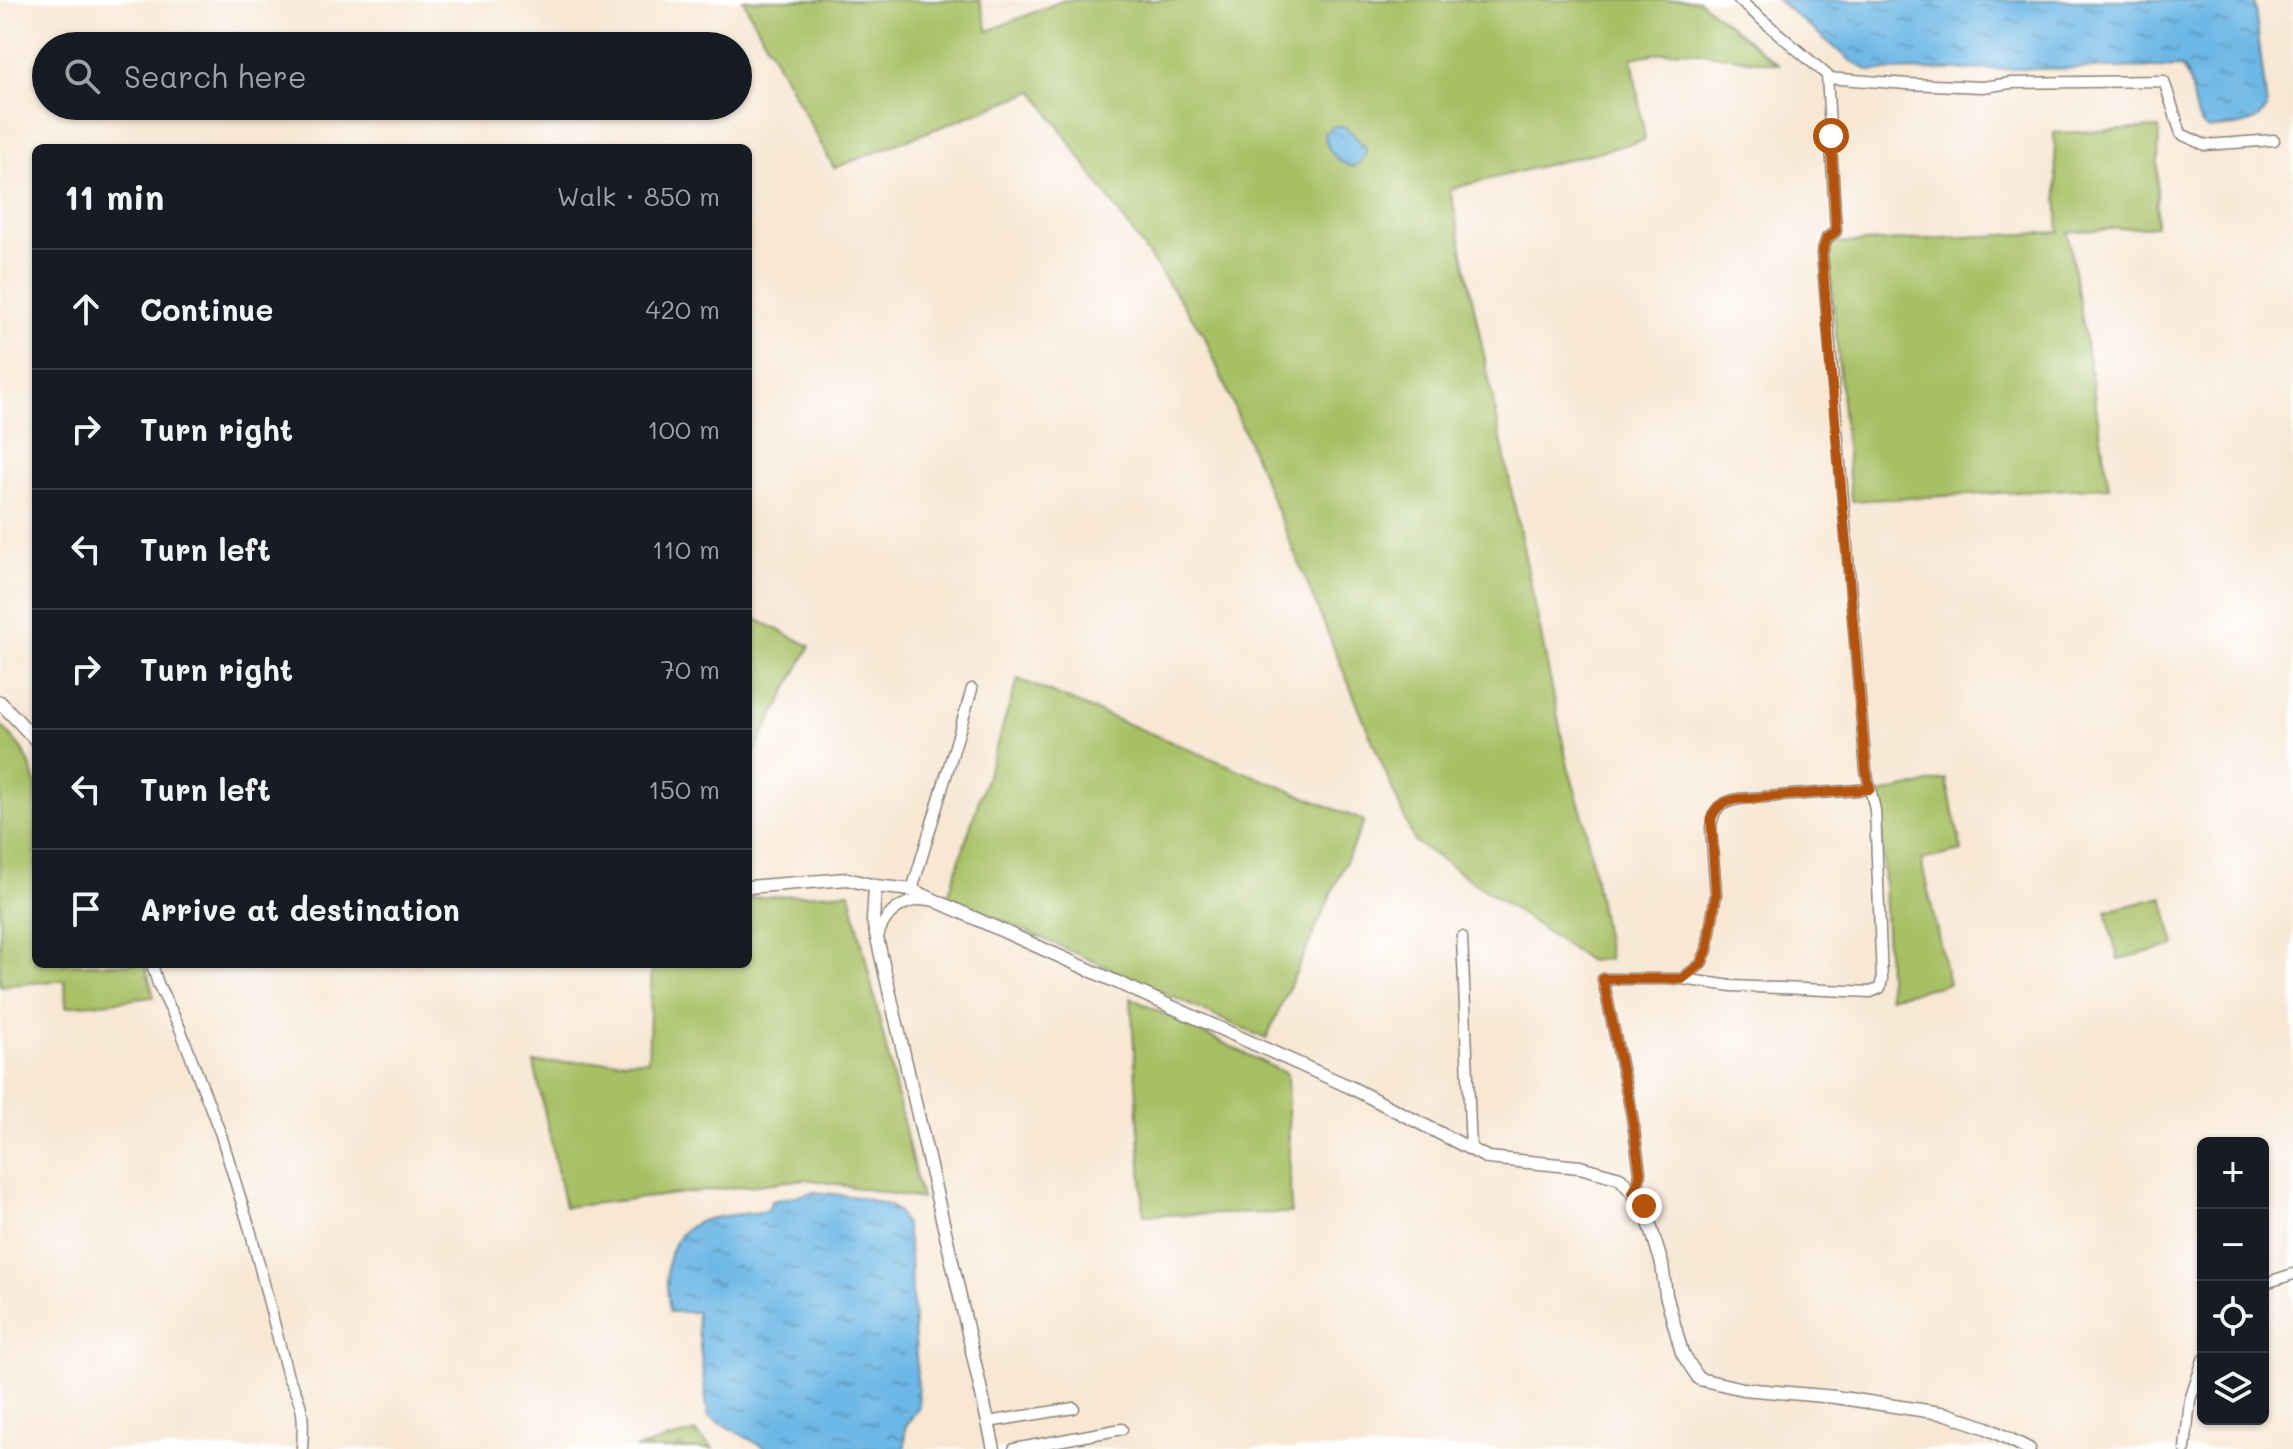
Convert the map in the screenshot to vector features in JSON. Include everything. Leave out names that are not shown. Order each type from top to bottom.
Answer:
[{"type":"street","points":[[1633,1193],[1640,1172],[1632,1116],[1603,979],[1682,979],[1732,986],[1852,992],[1871,992],[1880,988],[1882,980],[1875,810],[1866,770],[1822,253],[1827,238],[1836,231],[1827,75],[1739,0]]},
{"type":"street","points":[[1827,78],[1983,87],[2011,83],[2164,81],[2181,134],[2205,145],[2274,140]]},
{"type":"street","points":[[912,890],[972,689]]},
{"type":"street","points":[[0,702],[32,736]]},
{"type":"street","points":[[1682,979],[1701,964],[1707,950],[1716,894],[1711,819],[1717,807],[1739,799],[1870,789]]},
{"type":"street","points":[[752,887],[847,879],[912,890],[1350,1087],[1488,1158],[1580,1167],[1620,1178],[1644,1206],[1662,1264],[1666,1295],[1682,1353],[1699,1379],[1743,1389],[1835,1397],[1947,1414],[1987,1428],[2029,1449]]},
{"type":"street","points":[[875,886],[873,921],[994,1449]]},
{"type":"street","points":[[877,939],[883,923],[899,906],[920,899],[935,901]]},
{"type":"street","points":[[1462,937],[1471,1149]]},
{"type":"street","points":[[153,968],[200,1079],[234,1176],[288,1377],[304,1412],[302,1449]]},
{"type":"street","points":[[2269,1282],[2293,1274]]},
{"type":"street","points":[[2185,1449],[2190,1400],[2197,1378]]},
{"type":"street","points":[[988,1422],[1074,1408]]},
{"type":"street","points":[[1014,1449],[1122,1429]]},
{"type":"green space","points":[[743,0],[980,0],[988,31],[1064,0],[1698,0],[1778,64],[1682,50],[1632,57],[1645,140],[1450,189],[1568,767],[1585,823],[1609,959],[1589,961],[1414,841],[1204,335],[1034,91],[834,168]]},
{"type":"green space","points":[[2159,128],[2156,226],[2068,232],[2109,487],[1851,501],[1828,244],[2059,232],[2054,133]]},
{"type":"green space","points":[[752,617],[810,646],[752,756]]},
{"type":"green space","points":[[1018,679],[1364,821],[1266,1039],[948,896]]},
{"type":"green space","points":[[0,724],[23,751],[32,771],[32,968],[146,968],[154,997],[66,1007],[65,980],[0,986]]},
{"type":"green space","points":[[1946,779],[1962,851],[1921,860],[1949,984],[1889,997],[1880,794]]},
{"type":"green space","points":[[850,892],[921,1199],[807,1179],[565,1207],[534,1063],[648,1060],[652,968],[752,968],[752,898]]},
{"type":"green space","points":[[2163,897],[2175,946],[2118,959],[2106,911]]},
{"type":"green space","points":[[1131,998],[1287,1074],[1291,1213],[1144,1215]]},
{"type":"green space","points":[[695,1432],[713,1449],[634,1449]]},
{"type":"water","points":[[1777,0],[2254,0],[2267,108],[2256,120],[2248,123],[2207,129],[2197,115],[2187,74],[2182,67],[1869,71],[1850,60]]},
{"type":"water","points":[[1340,126],[1348,129],[1366,148],[1364,158],[1354,167],[1338,159],[1327,145],[1325,133]]},
{"type":"water","points":[[815,1192],[858,1197],[888,1205],[898,1212],[906,1226],[919,1406],[905,1428],[905,1449],[767,1449],[708,1416],[696,1312],[670,1312],[667,1284],[669,1258],[680,1235],[690,1226],[711,1218],[762,1212],[769,1209],[771,1201]]},
{"type":"route","points":[[1644,1206],[1633,1193],[1640,1172],[1632,1116],[1603,979],[1682,979],[1701,964],[1707,950],[1716,894],[1711,819],[1717,807],[1739,799],[1870,789],[1822,253],[1827,238],[1836,231],[1831,136]]}]
